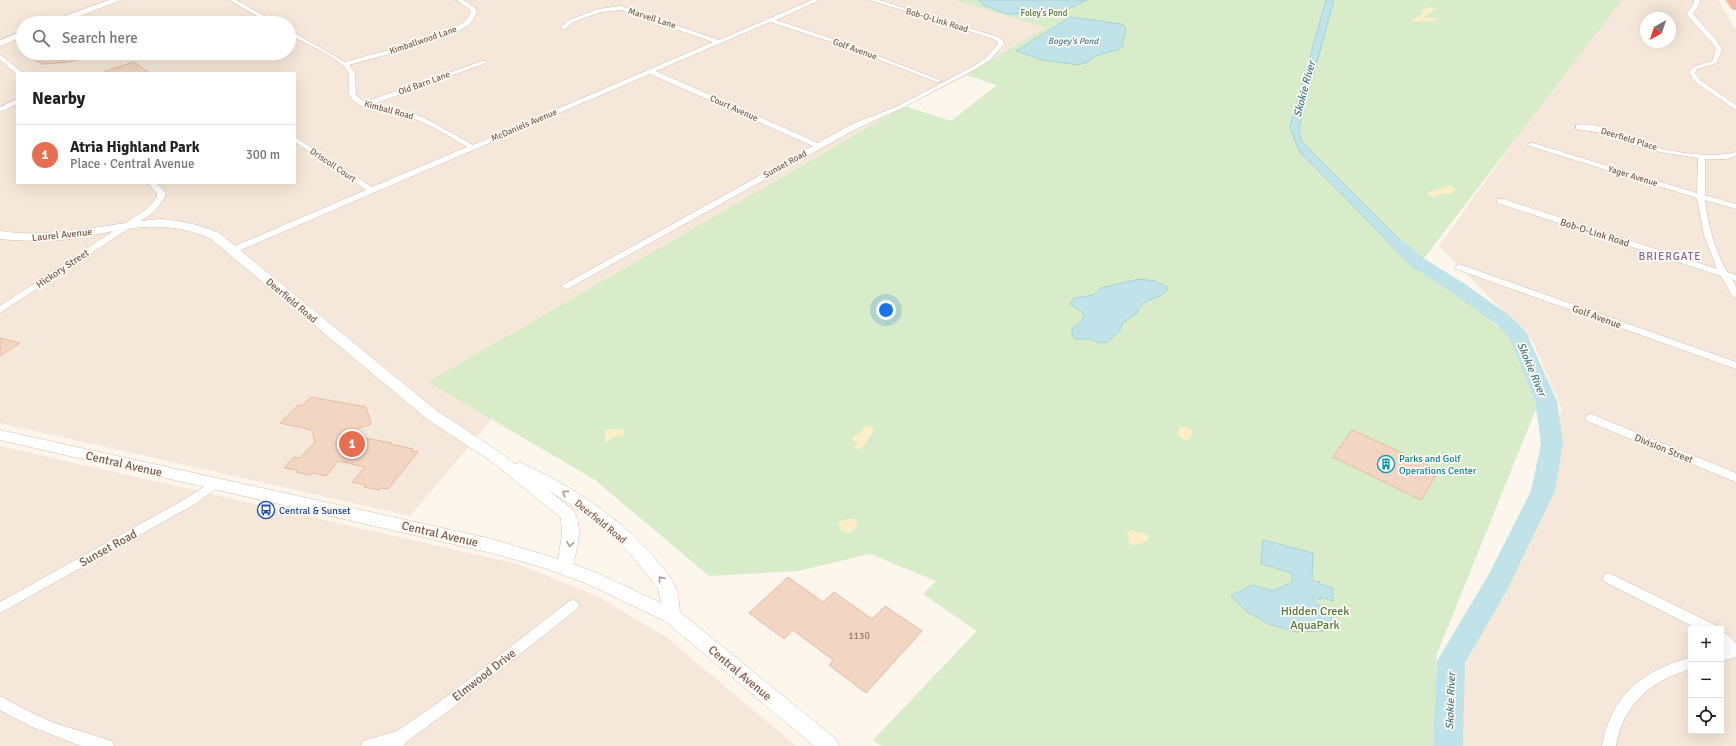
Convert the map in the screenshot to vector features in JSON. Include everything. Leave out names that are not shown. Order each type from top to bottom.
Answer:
[{"type":"highway","points":[[1731,0],[1736,7]]},
{"type":"street","points":[[73,16],[117,0]]},
{"type":"street","points":[[232,0],[261,16]]},
{"type":"street","name":"Kimballwood Lane","points":[[345,64],[426,40],[464,25],[471,19],[474,12],[473,8],[459,0]]},
{"type":"street","name":"McDaniels Avenue","points":[[233,250],[816,0]]},
{"type":"street","name":"Bob-O-Link Road","points":[[873,0],[996,38],[1001,41]]},
{"type":"street","points":[[1697,0],[1696,5],[1690,12],[1691,16],[1720,49],[1716,62],[1695,68],[1692,73],[1697,81],[1736,108]]},
{"type":"street","name":"Marvell Lane","points":[[563,28],[576,19],[600,10],[621,8],[719,42]]},
{"type":"street","name":"Golf Avenue","points":[[770,20],[843,44],[939,81]]},
{"type":"street","points":[[296,36],[345,64]]},
{"type":"street","points":[[0,43],[16,37]]},
{"type":"street","name":"Sunset Road","points":[[566,286],[853,127],[900,107],[972,69],[993,54],[1001,44],[1001,41]]},
{"type":"street","points":[[0,57],[19,72]]},
{"type":"street","name":"Old Barn Lane","points":[[364,105],[484,62]]},
{"type":"street","name":"Kimball Road","points":[[345,64],[352,74],[351,92],[354,98],[364,105],[412,116],[430,123],[472,147]]},
{"type":"street","name":"Court Avenue","points":[[649,71],[818,146]]},
{"type":"street","points":[[0,110],[16,102]]},
{"type":"street","name":"Deerfield Place","points":[[1579,126],[1601,130],[1622,136],[1638,144],[1656,148],[1702,156],[1724,158],[1736,154]]},
{"type":"street","name":"Driscoll Court","points":[[296,140],[371,190]]},
{"type":"street","name":"Yager Avenue","points":[[1530,145],[1736,207]]},
{"type":"street","points":[[1702,156],[1699,177],[1702,212],[1718,261],[1736,296]]},
{"type":"street","points":[[125,226],[156,204],[161,197],[161,192],[153,184]]},
{"type":"street","name":"Bob-O-Link Road","points":[[1500,201],[1736,278]]},
{"type":"street","name":"Deerfield Road","points":[[125,226],[160,222],[191,225],[203,229],[215,236],[233,250],[432,415],[496,457],[568,515],[572,528],[570,545],[564,568]]},
{"type":"street","name":"Laurel Avenue","points":[[0,235],[16,237],[49,237],[125,226]]},
{"type":"street","name":"Hickory Street","points":[[0,310],[125,226]]},
{"type":"street","name":"Golf Avenue","points":[[1459,267],[1736,366]]},
{"type":"street","name":"Division Street","points":[[1591,418],[1736,478]]},
{"type":"street","name":"Central Avenue","points":[[0,435],[492,546],[564,568],[591,578],[671,616],[829,746]]},
{"type":"street","name":"Deerfield Road","points":[[496,457],[548,481],[587,508],[620,534],[642,556],[667,587],[671,616]]},
{"type":"street","name":"Sunset Road","points":[[0,608],[185,505],[214,484]]},
{"type":"street","points":[[1609,578],[1704,626]]},
{"type":"street","name":"Elmwood Drive","points":[[398,742],[573,605]]},
{"type":"street","points":[[1724,641],[1736,651]]},
{"type":"street","points":[[1724,654],[1736,651]]},
{"type":"street","points":[[1609,746],[1624,705],[1644,683],[1658,674],[1688,664]]},
{"type":"street","points":[[0,702],[27,718],[91,743],[107,746]]},
{"type":"street","points":[[368,746],[398,742]]},
{"type":"shaded area","points":[[0,0],[955,0],[1046,28],[968,75],[905,106],[429,382],[492,419],[410,516],[0,423]]},
{"type":"shaded area","points":[[1615,0],[1718,0],[1736,30],[1736,746],[1463,746],[1464,668],[1562,409],[1532,340],[1439,246]]},
{"type":"shaded area","points":[[0,446],[518,564],[597,596],[666,637],[796,746],[0,746]]},
{"type":"green space","name":"Hidden Creek AquaPark","points":[[955,0],[1622,0],[1422,261],[1512,339],[1538,404],[1437,654],[1434,746],[881,746],[873,740],[977,631],[923,594],[936,581],[870,554],[798,571],[709,576],[595,480],[428,382],[905,106],[951,121],[997,85],[966,75],[1045,28]]},
{"type":"sand","points":[[1429,7],[1437,9],[1431,11],[1424,17],[1441,20],[1411,21],[1422,14],[1423,10]]},
{"type":"sand","points":[[1452,186],[1457,189],[1451,194],[1439,194],[1438,196],[1434,197],[1428,195],[1429,192]]},
{"type":"sand","points":[[864,426],[871,426],[874,430],[862,448],[856,449],[854,446],[858,443],[853,440],[853,436],[862,431]]},
{"type":"sand","points":[[1181,427],[1186,427],[1191,430],[1192,435],[1189,440],[1184,440],[1178,434],[1178,429]]},
{"type":"sand","points":[[609,429],[622,429],[625,433],[623,435],[613,437],[607,442],[604,441],[606,436],[604,432]]},
{"type":"sand","points":[[851,518],[856,520],[857,527],[848,533],[843,532],[839,526],[839,522]]},
{"type":"sand","points":[[1132,530],[1138,533],[1145,533],[1149,539],[1133,546],[1128,542],[1129,538],[1126,533]]},
{"type":"water","name":"Foley’s Pond","points":[[1087,0],[1064,11],[1044,17],[1033,17],[1019,14],[1007,14],[983,5],[979,1]]},
{"type":"water","points":[[1326,0],[1334,0],[1299,128],[1301,140],[1421,261],[1415,269],[1299,151],[1290,127]]},
{"type":"water","name":"Bogey's Pond","points":[[1070,17],[1121,24],[1126,28],[1123,46],[1120,49],[1095,56],[1088,62],[1078,65],[1043,60],[1016,51]]},
{"type":"water","points":[[1139,279],[1155,281],[1167,287],[1167,290],[1162,295],[1145,302],[1139,308],[1137,313],[1123,323],[1120,330],[1108,342],[1100,343],[1090,339],[1075,339],[1072,335],[1072,329],[1081,322],[1084,315],[1081,311],[1070,304],[1074,298],[1094,295],[1101,288]]},
{"type":"water","points":[[1263,540],[1313,553],[1312,581],[1320,582],[1320,584],[1333,588],[1333,601],[1321,597],[1320,600],[1313,596],[1313,599],[1337,625],[1323,631],[1296,632],[1269,624],[1247,612],[1231,596],[1252,585],[1273,591],[1292,582],[1292,573],[1261,564]]},
{"type":"building","points":[[36,60],[76,60],[69,62],[42,64]]},
{"type":"building","points":[[134,62],[148,72],[105,72]]},
{"type":"building","points":[[0,338],[20,343],[0,356]]},
{"type":"building","points":[[311,397],[366,407],[371,424],[343,434],[392,443],[391,444],[413,449],[411,451],[418,452],[388,489],[381,488],[379,490],[364,487],[366,485],[352,482],[365,467],[338,461],[326,476],[313,473],[310,475],[296,472],[298,470],[284,468],[294,457],[300,458],[315,442],[312,430],[280,423],[298,405],[302,406]]},
{"type":"building","name":"Parks and Golf Operations Center","points":[[1352,430],[1439,470],[1421,500],[1333,457]]},
{"type":"building","points":[[788,577],[823,602],[834,592],[872,619],[885,606],[922,631],[866,693],[829,665],[833,660],[793,630],[784,639],[749,613]]},
{"type":"waterway","name":"Skokie River","points":[[1398,245],[1417,262],[1458,288],[1503,320],[1519,337],[1546,401],[1552,444],[1543,491],[1498,582],[1451,661],[1448,746]]},
{"type":"place","name":"Atria Highland Park","points":[[352,444]]},
{"type":"place","name":"Parks and Golf Operations Center","points":[[1386,464]]},
{"type":"place","name":"Central & Sunset","points":[[266,510]]},
{"type":"district","name":"BRIERGATE","points":[[1670,256]]}]
